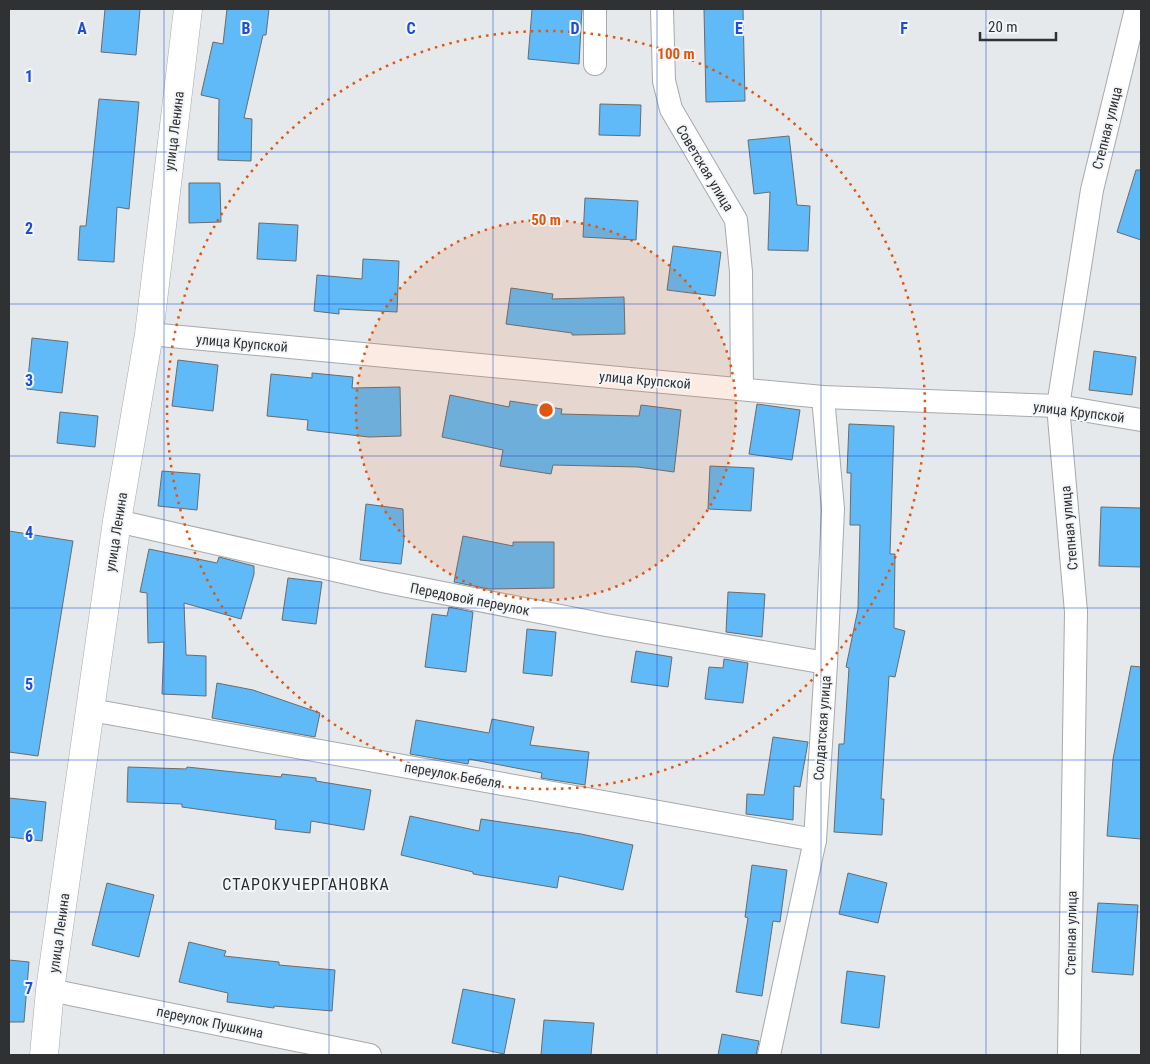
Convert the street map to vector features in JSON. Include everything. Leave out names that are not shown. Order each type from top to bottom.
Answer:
[{"type":"main road","name":"улица Ленина","points":[[44,1055],[50,990],[117,521],[149,334],[188,9]]},
{"type":"street","points":[[595,9],[595,64]]},
{"type":"street","name":"Советская улица","points":[[662,9],[664,81],[671,109],[736,220],[742,272],[742,389]]},
{"type":"street","name":"Степная улица","points":[[1069,1055],[1076,612],[1058,406],[1092,190],[1136,9]]},
{"type":"street","name":"улица Крупской","points":[[149,334],[823,397],[1058,406],[1141,420]]},
{"type":"street","name":"Солдатская улица","points":[[769,1055],[815,840],[826,663],[832,509],[823,397]]},
{"type":"street","name":"Передовой переулок","points":[[117,521],[387,582],[606,625],[826,663]]},
{"type":"street","name":"переулок Бебеля","points":[[91,710],[815,840]]},
{"type":"street","name":"переулок Пушкина","points":[[50,990],[370,1055]]},
{"type":"building","points":[[105,9],[140,9],[136,55],[101,52]]},
{"type":"building","points":[[227,9],[269,9],[266,35],[263,35],[244,118],[252,119],[251,161],[218,160],[219,99],[201,95],[213,42],[223,44]]},
{"type":"building","points":[[532,9],[582,9],[579,64],[528,59]]},
{"type":"building","points":[[704,9],[743,9],[745,101],[706,102]]},
{"type":"building","points":[[99,99],[139,102],[129,209],[117,207],[114,262],[78,260],[80,226],[86,226]]},
{"type":"building","points":[[600,104],[641,105],[640,136],[599,135]]},
{"type":"building","points":[[789,136],[797,205],[810,206],[808,251],[768,250],[770,192],[754,194],[748,140]]},
{"type":"building","points":[[1136,170],[1141,170],[1141,240],[1117,232]]},
{"type":"building","points":[[189,183],[220,183],[221,222],[189,223]]},
{"type":"building","points":[[585,198],[638,201],[636,240],[583,237]]},
{"type":"building","points":[[259,223],[298,225],[296,261],[257,259]]},
{"type":"building","points":[[673,246],[721,252],[715,296],[667,290]]},
{"type":"building","points":[[363,259],[399,261],[397,312],[339,309],[339,314],[314,311],[317,275],[362,279]]},
{"type":"building","points":[[511,288],[553,294],[552,299],[624,297],[625,334],[572,335],[572,333],[506,324]]},
{"type":"building","points":[[32,338],[68,342],[62,393],[27,389]]},
{"type":"building","points":[[1094,351],[1136,357],[1132,395],[1089,390]]},
{"type":"building","points":[[178,360],[218,365],[213,411],[172,406]]},
{"type":"building","points":[[312,373],[353,377],[352,388],[400,387],[401,436],[369,437],[307,430],[308,420],[267,416],[271,374],[312,378]]},
{"type":"building","points":[[450,395],[509,407],[510,401],[562,409],[561,414],[639,416],[641,405],[681,410],[674,472],[638,467],[553,465],[551,474],[500,466],[503,450],[442,437]]},
{"type":"building","points":[[757,404],[800,410],[792,460],[749,454]]},
{"type":"building","points":[[60,412],[98,416],[95,447],[57,443]]},
{"type":"building","points":[[849,424],[894,426],[890,554],[895,554],[894,628],[905,631],[895,677],[889,676],[881,799],[884,799],[882,835],[834,832],[839,744],[844,744],[849,668],[846,667],[858,609],[860,525],[850,525],[851,473],[847,473]]},
{"type":"building","points":[[710,466],[754,468],[751,511],[708,509]]},
{"type":"building","points":[[162,471],[200,474],[197,510],[158,506]]},
{"type":"building","points":[[366,504],[403,509],[404,540],[401,564],[360,560]]},
{"type":"building","points":[[1101,507],[1141,508],[1141,567],[1099,566]]},
{"type":"building","points":[[9,531],[73,541],[38,756],[9,752]]},
{"type":"building","points":[[463,536],[513,546],[513,542],[554,542],[554,588],[489,589],[454,582]]},
{"type":"building","points":[[149,549],[217,563],[219,557],[254,566],[254,574],[241,619],[184,603],[186,655],[206,656],[206,696],[162,694],[164,642],[148,643],[147,593],[140,592]]},
{"type":"building","points":[[288,578],[322,582],[316,624],[282,620]]},
{"type":"building","points":[[728,592],[765,594],[762,637],[726,632]]},
{"type":"building","points":[[449,607],[473,612],[466,672],[425,667],[432,614],[447,616]]},
{"type":"building","points":[[527,629],[556,632],[552,676],[523,673]]},
{"type":"building","points":[[636,651],[672,657],[668,687],[631,682]]},
{"type":"building","points":[[724,659],[748,663],[743,703],[705,699],[709,667],[723,668]]},
{"type":"building","points":[[1131,666],[1141,667],[1141,839],[1107,836],[1113,759]]},
{"type":"building","points":[[217,683],[253,690],[320,713],[315,737],[212,718]]},
{"type":"building","points":[[492,719],[534,727],[530,745],[589,752],[585,785],[541,778],[542,773],[469,759],[468,764],[410,754],[416,720],[489,733]]},
{"type":"building","points":[[773,737],[808,742],[800,787],[794,786],[793,820],[746,814],[747,794],[764,795]]},
{"type":"building","points":[[128,767],[186,769],[187,767],[281,777],[282,774],[316,778],[316,781],[371,790],[364,830],[311,821],[310,833],[275,829],[276,820],[182,807],[182,804],[127,802]]},
{"type":"building","points":[[9,798],[46,802],[42,841],[9,837]]},
{"type":"building","points":[[410,816],[479,831],[481,819],[581,834],[633,845],[623,890],[559,876],[557,888],[473,874],[473,872],[401,855]]},
{"type":"building","points":[[752,865],[787,870],[780,922],[773,921],[762,996],[736,992],[748,918],[745,917]]},
{"type":"building","points":[[848,873],[887,883],[878,923],[839,914]]},
{"type":"building","points":[[107,883],[154,895],[139,957],[92,945]]},
{"type":"building","points":[[1098,903],[1138,905],[1133,975],[1092,972]]},
{"type":"building","points":[[189,942],[226,951],[224,956],[279,962],[279,965],[335,970],[332,1011],[274,1006],[274,1008],[227,1002],[228,993],[179,982]]},
{"type":"building","points":[[9,960],[29,962],[24,1022],[9,1022]]},
{"type":"building","points":[[847,971],[885,976],[879,1028],[841,1023]]},
{"type":"building","points":[[463,989],[515,999],[504,1054],[452,1043]]},
{"type":"building","points":[[544,1020],[594,1023],[591,1055],[541,1055]]},
{"type":"building","points":[[722,1034],[759,1041],[756,1055],[718,1055]]},
{"type":"district","name":"СТАРОКУЧЕРГАНОВКА","points":[[306,884]]}]
